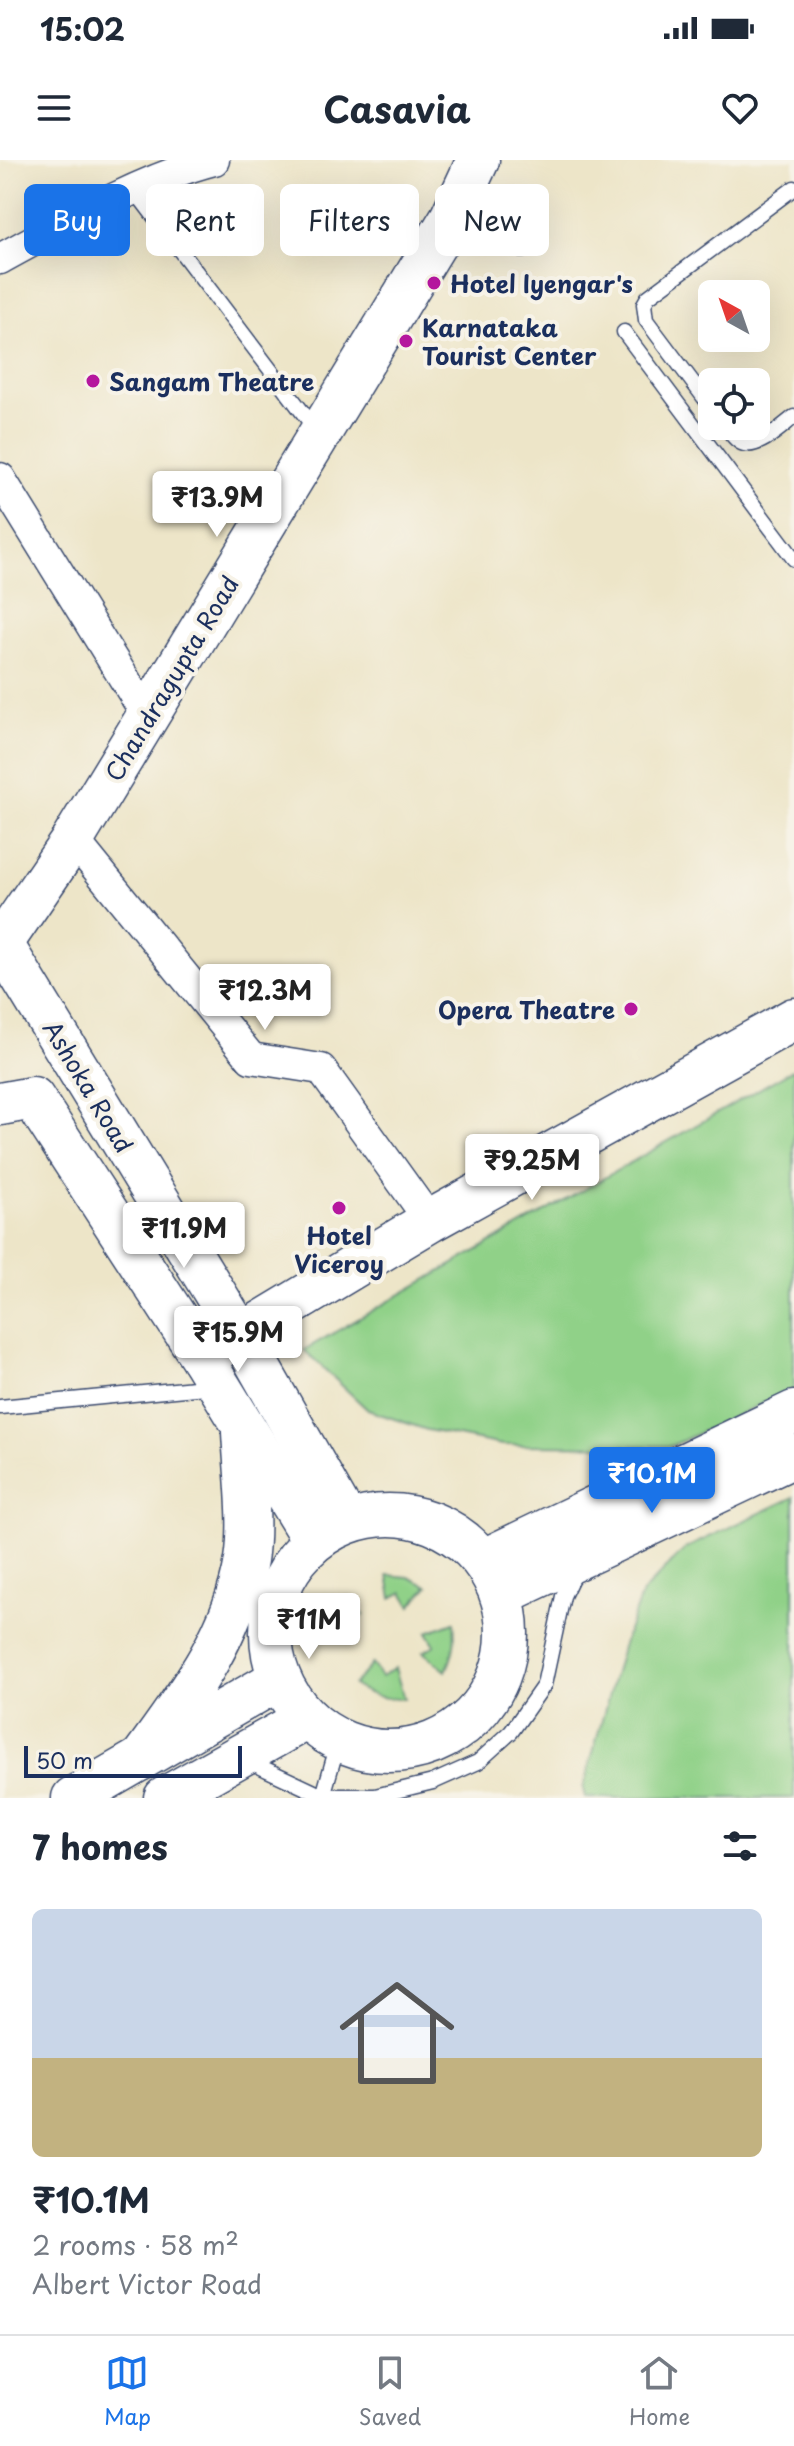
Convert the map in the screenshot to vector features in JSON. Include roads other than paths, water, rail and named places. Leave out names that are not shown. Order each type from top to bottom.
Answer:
[{"type":"main road","name":"Chandragupta Road","points":[[467,184],[478,160]]},
{"type":"main road","name":"Chandragupta Road","points":[[1,943],[73,839],[435,244]]},
{"type":"main road","name":"Ashoka Road","points":[[1,943],[240,1334],[330,1532]]},
{"type":"main road","points":[[210,1372],[240,1334],[430,1221],[794,1019]]},
{"type":"main road","points":[[0,1104],[33,1098],[243,1426],[330,1532]]},
{"type":"main road","points":[[493,1577],[794,1412]]},
{"type":"main road","points":[[141,1759],[212,1656],[233,1613],[246,1558],[247,1494],[243,1426]]},
{"type":"main road","points":[[493,1577],[583,1555],[794,1456]]},
{"type":"main road","points":[[384,1514],[422,1519],[456,1534],[493,1577],[508,1633],[501,1672],[482,1706],[452,1733],[416,1748],[377,1751],[323,1729],[291,1700],[279,1679],[271,1642],[274,1605],[289,1570],[330,1532],[384,1514]]},
{"type":"main road","points":[[73,1798],[279,1679]]},
{"type":"main road","points":[[182,1797],[239,1757],[323,1729]]},
{"type":"street","points":[[0,259],[83,215],[201,162]]},
{"type":"street","points":[[0,478],[148,717]]},
{"type":"street","points":[[73,839],[251,1058],[321,1069],[430,1221]]},
{"type":"lane","points":[[698,389],[646,320],[644,304],[648,297],[794,188]]},
{"type":"lane","points":[[135,191],[319,435]]},
{"type":"lane","points":[[624,332],[794,559]]},
{"type":"lane","points":[[770,435],[794,417]]},
{"type":"lane","points":[[736,440],[743,444],[761,440]]},
{"type":"lane","points":[[0,1407],[210,1372]]},
{"type":"lane","points":[[239,1757],[323,1796],[375,1796],[433,1782],[478,1762],[511,1732],[544,1685],[563,1596],[583,1555]]},
{"type":"lane","points":[[323,1729],[323,1796]]},
{"type":"place","name":"Hotel Iyengar's","points":[[434,283]]},
{"type":"place","name":"Karnataka Tourist Center","points":[[406,341]]},
{"type":"place","name":"Sangam Theatre","points":[[93,381]]},
{"type":"place","name":"Opera Theatre","points":[[631,1009]]},
{"type":"place","name":"Hotel Viceroy","points":[[339,1208]]}]
